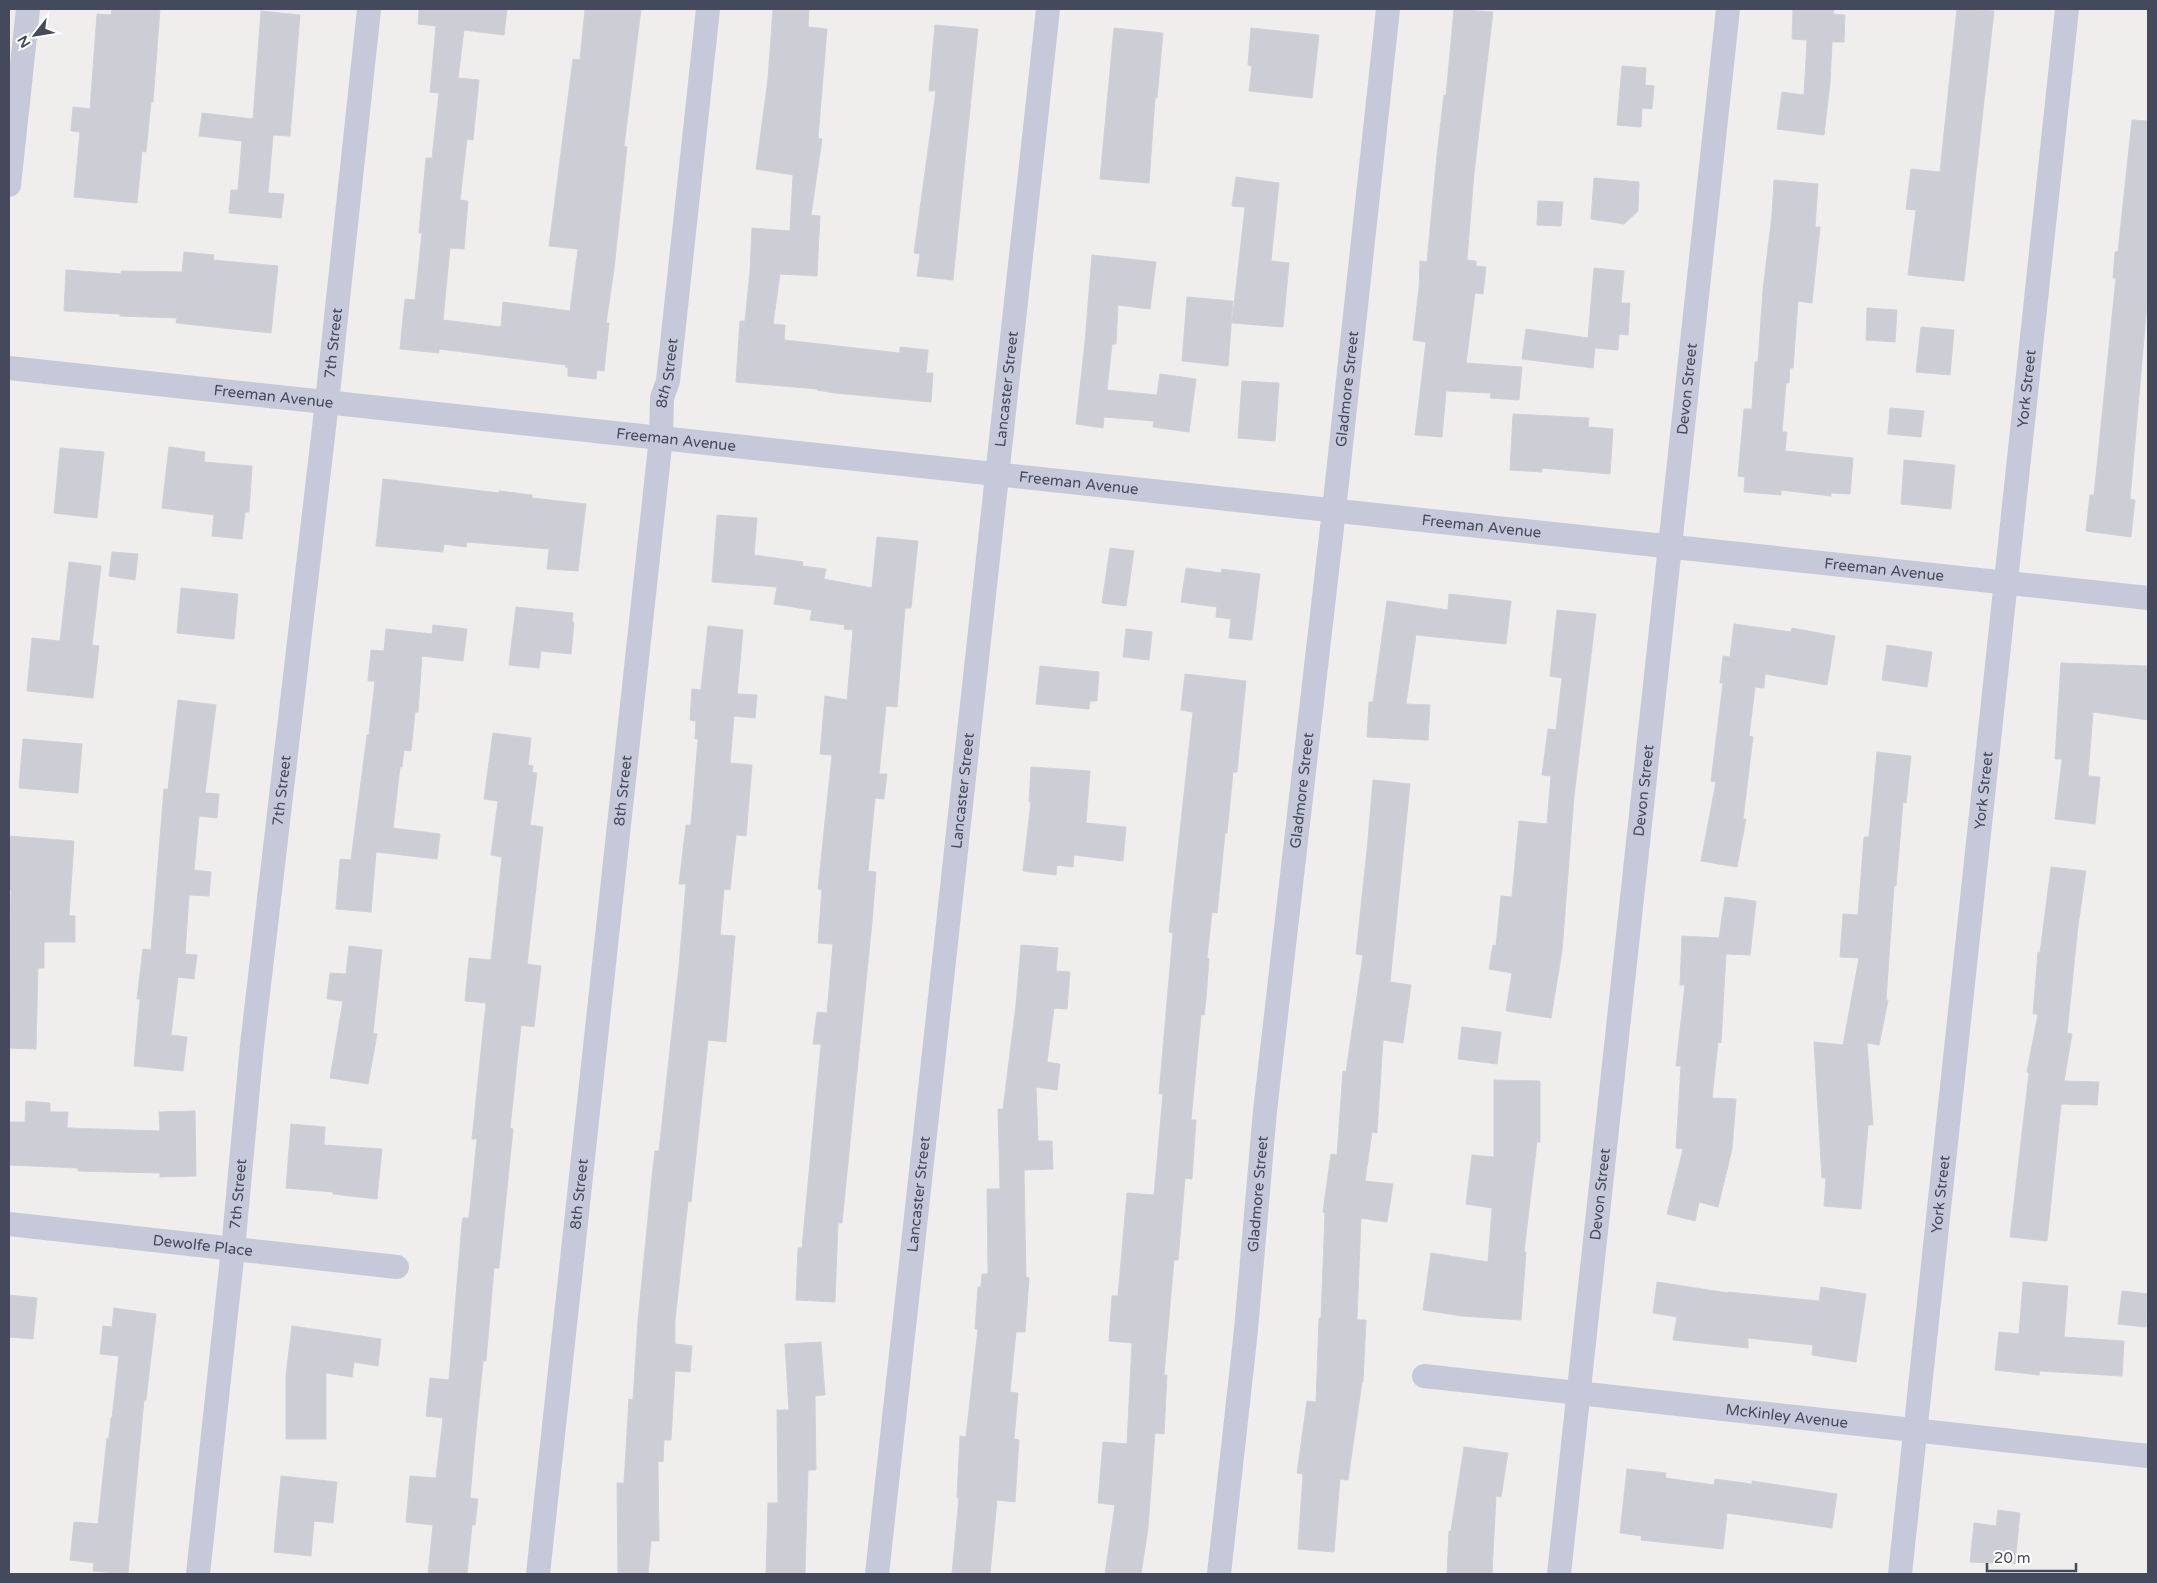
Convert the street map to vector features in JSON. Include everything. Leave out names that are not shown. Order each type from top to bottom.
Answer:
[{"type":"street","points":[[9,185],[12,122],[28,9]]},
{"type":"street","name":"7th Street","points":[[198,1574],[233,1249],[252,1045],[327,402],[369,9]]},
{"type":"street","name":"8th Street","points":[[538,1574],[661,437],[662,398],[668,381],[708,9]]},
{"type":"street","name":"Lancaster Street","points":[[877,1574],[1048,9]]},
{"type":"street","name":"Gladmore Street","points":[[1219,1574],[1246,1330],[1265,1111],[1334,510],[1388,9]]},
{"type":"street","name":"Devon Street","points":[[1559,1574],[1728,9]]},
{"type":"street","name":"York Street","points":[[1900,1574],[2067,9]]},
{"type":"street","name":"Freeman Avenue","points":[[9,368],[2148,598]]},
{"type":"street","name":"Dewolfe Place","points":[[9,1224],[397,1267]]},
{"type":"street","name":"McKinley Avenue","points":[[1424,1376],[2148,1456]]},
{"type":"building","points":[[112,9],[160,9],[153,102],[151,102],[146,152],[142,151],[137,203],[74,197],[80,132],[71,131],[73,107],[90,109],[97,14],[111,15]]},
{"type":"building","points":[[419,9],[507,9],[504,35],[464,30],[458,78],[479,80],[473,140],[467,139],[460,200],[468,201],[464,249],[450,248],[443,320],[501,327],[503,302],[570,311],[578,249],[549,246],[573,59],[580,60],[585,9],[641,9],[624,146],[627,147],[614,269],[606,323],[609,323],[604,371],[597,370],[596,379],[568,376],[568,367],[565,367],[566,365],[439,349],[439,353],[400,349],[405,299],[415,300],[422,233],[419,233],[426,158],[432,158],[439,93],[430,92],[436,26],[418,24]]},
{"type":"building","points":[[773,9],[809,9],[808,27],[827,29],[818,138],[822,139],[811,215],[820,216],[817,276],[780,274],[773,324],[785,325],[784,340],[900,353],[900,347],[928,350],[926,373],[933,373],[931,402],[736,382],[740,321],[745,321],[752,228],[790,231],[793,175],[756,169],[768,79]]},
{"type":"building","points":[[1454,9],[1493,12],[1474,173],[1467,260],[1476,261],[1476,266],[1486,267],[1483,294],[1475,293],[1466,363],[1522,367],[1519,400],[1490,398],[1491,393],[1446,391],[1442,437],[1415,435],[1426,342],[1413,340],[1420,261],[1427,262]]},
{"type":"building","points":[[1793,9],[1834,9],[1833,14],[1845,15],[1844,42],[1832,42],[1830,83],[1824,135],[1777,129],[1782,92],[1804,95],[1807,40],[1792,39]]},
{"type":"building","points":[[1957,9],[1994,11],[1964,281],[1908,275],[1916,210],[1906,209],[1911,169],[1940,172]]},
{"type":"building","points":[[261,11],[300,15],[290,136],[273,135],[268,193],[284,194],[281,218],[229,213],[231,190],[238,190],[242,141],[199,136],[202,113],[253,119]]},
{"type":"building","points":[[935,25],[978,29],[953,280],[917,276],[920,254],[914,253],[936,91],[929,91]]},
{"type":"building","points":[[1114,28],[1163,33],[1157,98],[1155,98],[1149,183],[1100,179]]},
{"type":"building","points":[[1251,28],[1319,35],[1312,98],[1249,91],[1252,66],[1248,65]]},
{"type":"building","points":[[1622,66],[1646,68],[1645,85],[1654,86],[1652,109],[1642,108],[1641,127],[1617,125]]},
{"type":"building","points":[[2132,120],[2148,121],[2148,292],[2130,499],[2135,500],[2131,537],[2086,531],[2090,495],[2094,495],[2116,278],[2113,278],[2115,252],[2118,252]]},
{"type":"building","points":[[1236,177],[1279,183],[1271,261],[1289,263],[1283,327],[1232,323],[1245,207],[1232,206]]},
{"type":"building","points":[[1594,178],[1639,182],[1638,211],[1624,224],[1591,219]]},
{"type":"building","points":[[1774,180],[1818,184],[1815,227],[1820,227],[1812,303],[1798,301],[1793,368],[1790,368],[1789,383],[1786,383],[1782,432],[1787,432],[1785,451],[1853,458],[1850,494],[1831,493],[1831,496],[1781,490],[1781,495],[1744,492],[1745,477],[1738,476],[1744,409],[1752,409],[1755,362],[1758,362]]},
{"type":"building","points":[[1538,201],[1563,202],[1561,226],[1537,225]]},
{"type":"building","points":[[184,252],[214,255],[213,260],[278,266],[271,333],[176,323],[177,318],[120,316],[120,314],[64,311],[66,270],[121,274],[121,271],[182,272]]},
{"type":"building","points":[[1092,255],[1156,262],[1150,309],[1118,305],[1116,344],[1112,344],[1107,390],[1157,395],[1160,374],[1196,379],[1189,432],[1153,427],[1154,421],[1104,417],[1103,428],[1076,424]]},
{"type":"building","points":[[1594,268],[1624,271],[1621,303],[1630,303],[1628,335],[1619,334],[1618,350],[1595,348],[1593,368],[1522,359],[1526,329],[1588,338]]},
{"type":"building","points":[[1187,297],[1233,301],[1228,366],[1182,361]]},
{"type":"building","points":[[1867,308],[1897,310],[1895,342],[1866,340]]},
{"type":"building","points":[[1921,327],[1954,330],[1950,375],[1916,372]]},
{"type":"building","points":[[1242,381],[1279,383],[1275,441],[1238,438]]},
{"type":"building","points":[[1890,408],[1924,411],[1921,437],[1888,434]]},
{"type":"building","points":[[1513,414],[1589,418],[1588,427],[1613,429],[1610,474],[1542,468],[1542,472],[1510,470]]},
{"type":"building","points":[[169,447],[205,452],[204,462],[252,466],[249,512],[245,512],[242,539],[212,536],[214,515],[162,508]]},
{"type":"building","points":[[60,448],[104,452],[97,518],[54,513]]},
{"type":"building","points":[[1904,460],[1955,465],[1951,509],[1901,504]]},
{"type":"building","points":[[383,479],[499,493],[499,491],[532,495],[532,498],[586,504],[578,571],[547,569],[549,549],[467,542],[466,547],[444,544],[443,552],[376,546]]},
{"type":"building","points":[[717,515],[757,518],[754,555],[803,562],[802,566],[826,569],[824,579],[872,588],[877,537],[918,541],[911,608],[905,608],[897,707],[886,706],[879,774],[887,774],[884,799],[875,798],[868,871],[876,872],[842,1223],[838,1223],[835,1302],[796,1300],[798,1248],[802,1248],[821,1044],[813,1044],[817,1012],[827,1013],[833,944],[818,943],[822,890],[818,889],[832,755],[820,754],[825,696],[847,700],[853,630],[844,629],[845,625],[810,620],[812,610],[774,604],[777,587],[712,582]]},
{"type":"building","points":[[1110,548],[1134,551],[1126,606],[1102,603]]},
{"type":"building","points":[[112,552],[138,554],[135,580],[109,576]]},
{"type":"building","points":[[69,562],[101,566],[92,645],[99,646],[93,698],[27,691],[32,638],[60,641]]},
{"type":"building","points":[[1186,568],[1221,573],[1222,569],[1260,574],[1252,640],[1229,638],[1231,619],[1216,617],[1217,607],[1181,602]]},
{"type":"building","points":[[181,588],[238,594],[234,639],[177,633]]},
{"type":"building","points":[[1449,594],[1511,601],[1506,644],[1416,635],[1406,704],[1430,705],[1428,740],[1367,737],[1369,702],[1373,702],[1387,601],[1448,610]]},
{"type":"building","points":[[516,607],[573,613],[571,654],[541,651],[539,668],[509,665]]},
{"type":"building","points":[[1557,610],[1596,614],[1574,796],[1562,951],[1551,1018],[1506,1011],[1512,973],[1489,969],[1493,945],[1496,946],[1501,896],[1512,897],[1519,821],[1547,824],[1551,776],[1542,775],[1548,729],[1556,730],[1562,678],[1550,676]]},
{"type":"building","points":[[1734,624],[1791,632],[1792,628],[1835,636],[1827,685],[1765,674],[1764,688],[1755,687],[1749,736],[1753,737],[1743,819],[1746,819],[1737,867],[1701,861],[1716,782],[1711,781],[1723,683],[1720,683],[1723,656],[1730,657]]},
{"type":"building","points":[[433,625],[467,629],[463,661],[422,656],[418,712],[415,712],[411,751],[404,750],[402,767],[400,767],[393,828],[440,834],[437,859],[376,852],[371,912],[336,909],[340,859],[351,860],[367,735],[369,735],[375,681],[368,681],[371,650],[384,651],[386,629],[432,634]]},
{"type":"building","points":[[708,626],[743,630],[737,694],[757,695],[755,718],[734,716],[730,763],[752,765],[746,836],[736,835],[730,890],[724,889],[720,935],[735,936],[726,1042],[708,1040],[691,1202],[688,1201],[675,1321],[675,1344],[692,1346],[690,1372],[675,1371],[671,1440],[664,1440],[663,1462],[658,1461],[659,1541],[651,1541],[648,1574],[618,1574],[617,1483],[624,1483],[629,1399],[633,1400],[638,1320],[653,1167],[655,1151],[659,1151],[679,966],[686,884],[679,884],[686,825],[691,825],[698,739],[695,739],[696,721],[690,720],[692,689],[701,690]]},
{"type":"building","points":[[1126,629],[1152,632],[1149,660],[1123,657]]},
{"type":"building","points":[[1887,645],[1932,652],[1927,687],[1882,680]]},
{"type":"building","points":[[2061,663],[2148,666],[2148,720],[2093,712],[2088,776],[2100,777],[2095,824],[2055,819],[2062,759],[2055,759]]},
{"type":"building","points":[[1040,666],[1099,672],[1097,701],[1090,701],[1089,709],[1036,704]]},
{"type":"building","points":[[1185,674],[1246,681],[1237,772],[1233,772],[1217,913],[1212,912],[1207,958],[1209,959],[1206,999],[1204,1015],[1201,1015],[1191,1120],[1196,1120],[1192,1179],[1185,1178],[1178,1260],[1174,1260],[1164,1375],[1167,1375],[1164,1434],[1155,1433],[1148,1528],[1141,1574],[1105,1574],[1115,1505],[1098,1503],[1103,1442],[1127,1444],[1132,1343],[1109,1341],[1112,1296],[1118,1296],[1127,1193],[1154,1195],[1163,1094],[1159,1094],[1173,933],[1169,932],[1193,712],[1181,710]]},
{"type":"building","points":[[178,700],[216,705],[205,793],[219,794],[217,818],[199,816],[194,870],[211,872],[209,896],[189,895],[185,954],[197,955],[194,979],[178,977],[171,1035],[187,1037],[183,1071],[134,1066],[140,999],[137,999],[143,949],[151,950],[164,789],[168,789]]},
{"type":"building","points":[[493,733],[531,738],[528,765],[533,766],[532,772],[537,773],[530,825],[543,827],[527,964],[541,966],[534,1027],[521,1025],[510,1128],[513,1129],[499,1268],[494,1268],[486,1361],[483,1361],[475,1440],[470,1498],[478,1499],[475,1525],[472,1525],[467,1574],[428,1574],[433,1525],[406,1522],[410,1476],[436,1478],[443,1418],[426,1416],[430,1378],[449,1380],[462,1223],[463,1218],[469,1218],[477,1139],[472,1139],[486,1003],[465,1001],[469,958],[491,960],[502,857],[491,855],[498,801],[484,799]]},
{"type":"building","points":[[23,739],[82,744],[78,793],[19,788]]},
{"type":"building","points":[[1877,752],[1911,756],[1906,803],[1903,802],[1896,886],[1894,886],[1886,1000],[1888,1000],[1879,1045],[1867,1043],[1873,1125],[1868,1125],[1861,1209],[1824,1206],[1826,1178],[1822,1178],[1814,1042],[1843,1045],[1859,958],[1840,957],[1843,914],[1858,915],[1864,837],[1869,837]]},
{"type":"building","points":[[1031,767],[1090,771],[1086,823],[1126,827],[1123,861],[1074,855],[1073,867],[1057,865],[1056,875],[1023,871],[1031,802],[1029,802]]},
{"type":"building","points":[[1373,780],[1410,784],[1390,982],[1411,985],[1403,1043],[1383,1040],[1377,1133],[1372,1132],[1365,1181],[1393,1184],[1387,1222],[1361,1218],[1357,1320],[1366,1320],[1363,1382],[1348,1480],[1340,1479],[1334,1552],[1298,1549],[1303,1474],[1297,1473],[1307,1401],[1316,1402],[1325,1213],[1323,1212],[1331,1154],[1337,1155],[1343,1071],[1346,1072],[1363,955],[1356,954]]},
{"type":"building","points":[[9,836],[74,841],[69,916],[75,916],[75,942],[44,942],[44,968],[38,968],[36,1049],[9,1048],[11,890],[9,890]]},
{"type":"building","points":[[2051,867],[2086,871],[2078,926],[2067,1033],[2072,1034],[2064,1081],[2099,1082],[2097,1105],[2061,1104],[2047,1241],[2010,1237],[2029,1073],[2027,1072],[2038,1014],[2033,1014],[2038,952],[2040,953]]},
{"type":"building","points":[[1725,897],[1756,901],[1750,955],[1726,954],[1721,1043],[1718,1042],[1712,1098],[1736,1099],[1732,1149],[1718,1207],[1699,1202],[1695,1221],[1667,1214],[1683,1149],[1676,1148],[1681,1066],[1676,1066],[1685,985],[1680,985],[1682,936],[1719,938]]},
{"type":"building","points":[[1021,945],[1058,948],[1056,971],[1070,972],[1067,1009],[1054,1008],[1047,1062],[1060,1064],[1057,1090],[1036,1087],[1038,1141],[1052,1141],[1053,1169],[1024,1170],[1026,1277],[1029,1278],[1025,1332],[1016,1332],[1010,1392],[1018,1393],[1014,1439],[1019,1440],[1015,1502],[997,1500],[990,1574],[952,1574],[959,1498],[957,1498],[960,1436],[966,1437],[978,1329],[975,1329],[978,1287],[981,1287],[982,1274],[988,1274],[987,1189],[1000,1189],[998,1109],[1003,1109],[1016,1005]]},
{"type":"building","points":[[349,946],[382,950],[373,1033],[377,1034],[368,1084],[330,1078],[343,1001],[327,999],[330,973],[346,974]]},
{"type":"building","points":[[1462,1027],[1501,1032],[1497,1064],[1458,1059]]},
{"type":"building","points":[[1494,1080],[1540,1081],[1540,1142],[1537,1142],[1524,1252],[1526,1252],[1521,1320],[1462,1316],[1423,1310],[1431,1253],[1488,1262],[1492,1208],[1466,1204],[1472,1155],[1494,1157]]},
{"type":"building","points":[[26,1101],[50,1103],[50,1112],[68,1112],[67,1128],[160,1131],[159,1112],[195,1111],[196,1176],[160,1177],[160,1173],[78,1171],[78,1168],[9,1165],[9,1122],[25,1122]]},
{"type":"building","points":[[291,1124],[325,1127],[324,1145],[382,1149],[377,1199],[333,1194],[333,1192],[286,1188]]},
{"type":"building","points":[[1657,1282],[1728,1293],[1819,1301],[1821,1287],[1866,1294],[1856,1362],[1812,1355],[1813,1345],[1748,1338],[1748,1348],[1673,1340],[1677,1317],[1653,1313]]},
{"type":"building","points":[[2023,1282],[2068,1286],[2064,1337],[2124,1341],[2122,1376],[2040,1371],[2039,1375],[1995,1370],[1999,1332],[2019,1334]]},
{"type":"building","points":[[2122,1291],[2148,1294],[2146,1327],[2118,1324]]},
{"type":"building","points":[[9,1295],[37,1298],[33,1339],[9,1337]]},
{"type":"building","points":[[114,1308],[156,1314],[146,1400],[144,1400],[128,1574],[93,1571],[94,1563],[70,1560],[74,1522],[98,1524],[107,1438],[109,1438],[112,1418],[119,1356],[100,1354],[103,1326],[112,1327]]},
{"type":"building","points":[[292,1326],[381,1339],[378,1366],[354,1362],[352,1377],[326,1373],[326,1439],[286,1439],[286,1375]]},
{"type":"building","points":[[821,1342],[825,1395],[815,1396],[816,1470],[808,1470],[805,1574],[766,1574],[768,1503],[778,1503],[777,1410],[789,1410],[785,1344]]},
{"type":"building","points":[[1464,1447],[1508,1453],[1501,1497],[1496,1496],[1492,1574],[1447,1574],[1449,1531],[1451,1531]]},
{"type":"building","points":[[1627,1469],[1666,1473],[1665,1478],[1714,1485],[1715,1479],[1752,1484],[1752,1481],[1837,1494],[1832,1528],[1727,1513],[1723,1549],[1641,1540],[1642,1536],[1620,1533]]},
{"type":"building","points":[[281,1476],[337,1482],[333,1523],[314,1521],[311,1556],[274,1552]]},
{"type":"building","points":[[1998,1510],[2020,1513],[2015,1564],[1970,1562],[1974,1523],[1996,1526]]}]
